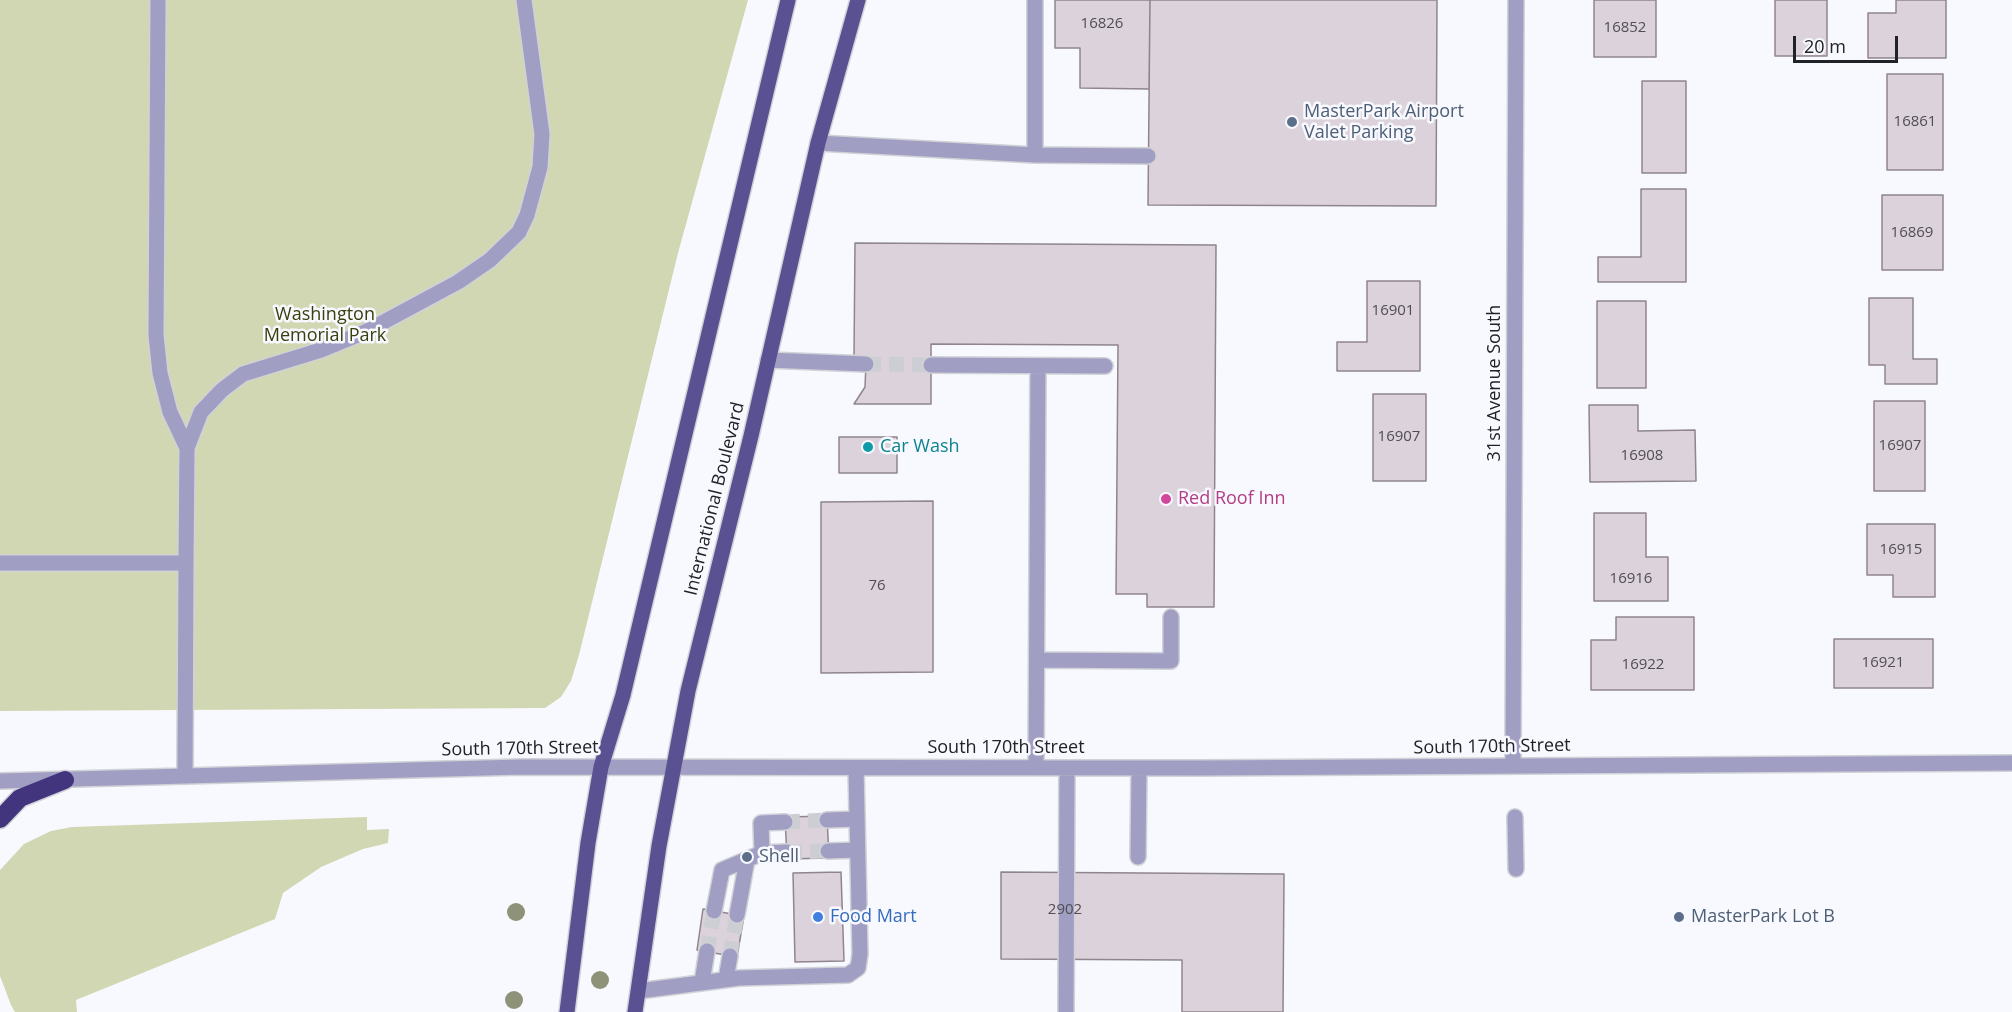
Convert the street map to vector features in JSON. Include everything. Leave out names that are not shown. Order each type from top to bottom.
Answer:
[{"type":"highway","points":[[0,819],[20,798],[65,780]]},
{"type":"main road","points":[[567,1012],[588,843],[601,767],[623,695],[788,0]]},
{"type":"main road","name":"International Boulevard","points":[[636,1012],[659,846],[688,691],[818,143],[858,0]]},
{"type":"street","points":[[158,0],[156,335],[160,373],[170,412],[187,448]]},
{"type":"street","points":[[185,775],[187,448],[201,412],[243,374],[321,350],[366,332],[458,282],[490,260],[519,232],[527,215],[540,167],[542,134],[524,0]]},
{"type":"street","points":[[1035,0],[1035,155]]},
{"type":"street","name":"31st Avenue South","points":[[1513,765],[1516,0]]},
{"type":"street","points":[[818,143],[1035,155],[1148,156]]},
{"type":"street","points":[[768,360],[866,364]]},
{"type":"street","points":[[931,365],[1105,366]]},
{"type":"street","points":[[1036,768],[1038,366]]},
{"type":"street","points":[[0,563],[186,563]]},
{"type":"street","points":[[1037,660],[1171,661],[1171,617]]},
{"type":"street","name":"South 170th Street","points":[[0,781],[601,767],[1139,768],[2012,763]]},
{"type":"street","points":[[639,991],[726,979],[848,975],[858,968],[860,954],[856,768]]},
{"type":"street","points":[[1066,1012],[1067,768]]},
{"type":"street","points":[[1137,857],[1139,768]]},
{"type":"street","points":[[1515,817],[1516,869]]},
{"type":"street","points":[[827,820],[857,819]]},
{"type":"street","points":[[762,853],[761,823],[785,822]]},
{"type":"street","points":[[828,851],[857,850]]},
{"type":"street","points":[[714,911],[722,870],[762,853],[787,852]]},
{"type":"street","points":[[737,915],[747,860]]},
{"type":"street","points":[[702,982],[707,951]]},
{"type":"street","points":[[726,979],[730,956]]},
{"type":"green space","name":"Washington Memorial Park","points":[[0,0],[748,0],[678,253],[579,655],[571,681],[561,697],[545,708],[0,711]]},
{"type":"green space","points":[[367,817],[367,830],[389,829],[388,843],[363,849],[321,867],[283,893],[275,919],[76,1000],[77,1012],[15,1012],[11,1005],[0,976],[0,870],[24,844],[51,831],[72,827]]},
{"type":"building","points":[[1055,0],[1150,0],[1149,89],[1080,88],[1080,48],[1055,48]]},
{"type":"building","name":"MasterPark Airport Valet Parking","points":[[1150,0],[1437,0],[1436,206],[1148,205]]},
{"type":"building","points":[[1594,0],[1656,0],[1656,57],[1594,57]]},
{"type":"building","points":[[1775,0],[1827,0],[1827,56],[1775,56]]},
{"type":"building","points":[[1896,0],[1946,0],[1946,58],[1868,58],[1868,13],[1896,13]]},
{"type":"building","points":[[1887,74],[1943,74],[1943,170],[1887,170]]},
{"type":"building","points":[[1642,81],[1686,81],[1686,173],[1642,173]]},
{"type":"building","points":[[1641,189],[1686,189],[1686,282],[1598,282],[1598,257],[1641,257]]},
{"type":"building","points":[[1882,195],[1943,195],[1943,270],[1882,270]]},
{"type":"building","name":"Red Roof Inn","points":[[855,243],[1216,245],[1214,607],[1147,607],[1147,594],[1116,594],[1118,345],[931,344],[931,404],[854,404],[865,387],[866,364],[866,356],[854,356]]},
{"type":"building","points":[[1367,281],[1420,281],[1420,371],[1337,371],[1337,342],[1367,342]]},
{"type":"building","points":[[1869,298],[1913,298],[1913,359],[1937,359],[1937,384],[1885,384],[1885,365],[1869,365]]},
{"type":"building","points":[[1597,301],[1646,301],[1646,388],[1597,388]]},
{"type":"building","points":[[1373,394],[1426,394],[1426,481],[1373,481]]},
{"type":"building","points":[[1874,401],[1925,401],[1925,491],[1874,491]]},
{"type":"building","points":[[1589,405],[1638,405],[1638,431],[1695,430],[1696,481],[1590,482]]},
{"type":"building","name":"Car Wash","points":[[839,437],[897,437],[897,473],[839,473]]},
{"type":"building","points":[[933,501],[933,672],[821,673],[821,502]]},
{"type":"building","points":[[1594,513],[1646,513],[1646,557],[1668,557],[1668,601],[1594,601]]},
{"type":"building","points":[[1867,524],[1935,524],[1935,597],[1893,597],[1893,575],[1867,575]]},
{"type":"building","points":[[1616,617],[1694,617],[1694,690],[1591,690],[1591,640],[1616,640]]},
{"type":"building","points":[[1834,639],[1933,639],[1933,688],[1834,688]]},
{"type":"building","points":[[827,816],[829,858],[787,859],[785,817]]},
{"type":"building","name":"Food Mart","points":[[841,872],[844,961],[795,962],[793,873]]},
{"type":"building","points":[[1001,872],[1284,874],[1283,1012],[1182,1012],[1182,960],[1001,959]]},
{"type":"building","points":[[703,909],[744,916],[737,957],[697,950]]},
{"type":"tunnel","points":[[866,364],[931,365]]},
{"type":"tunnel","points":[[785,822],[827,820]]},
{"type":"tunnel","points":[[787,852],[828,851]]},
{"type":"tunnel","points":[[707,951],[714,911]]},
{"type":"tunnel","points":[[730,956],[737,915]]},
{"type":"place","name":"MasterPark Airport Valet Parking","points":[[1292,122]]},
{"type":"place","name":"Car Wash","points":[[868,447]]},
{"type":"place","name":"Red Roof Inn","points":[[1166,499]]},
{"type":"place","name":"Shell","points":[[747,857]]},
{"type":"place","name":"Food Mart","points":[[818,917]]},
{"type":"place","name":"MasterPark Lot B","points":[[1679,917]]}]
